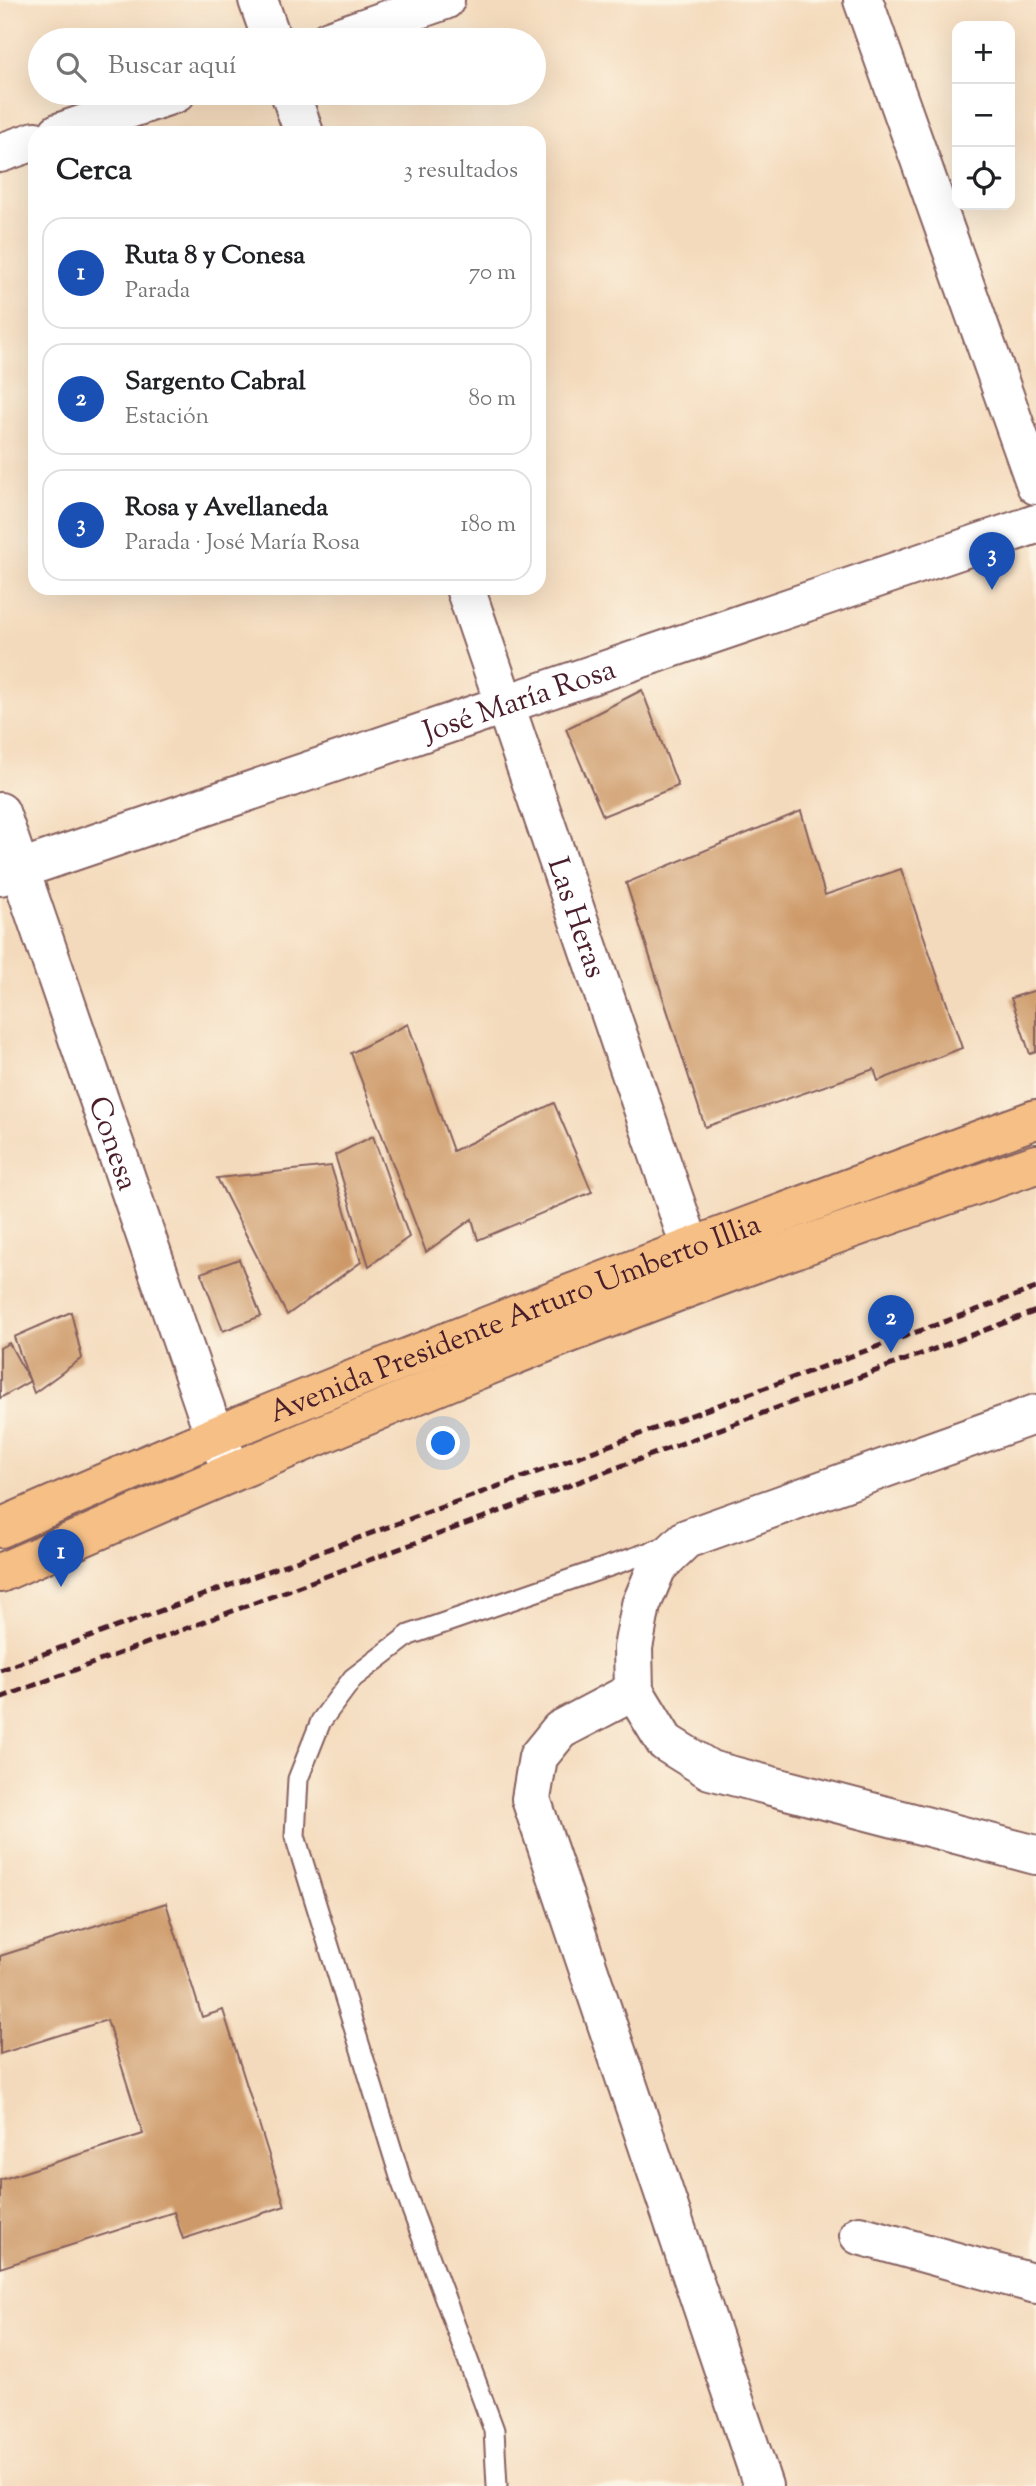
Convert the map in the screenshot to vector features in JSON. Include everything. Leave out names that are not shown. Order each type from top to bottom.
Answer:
[{"type":"main road","name":"Avenida Presidente Arturo Umberto Illia","points":[[0,1528],[214,1434],[690,1247],[1036,1119]]},
{"type":"main road","name":"Avenida Presidente Arturo Umberto Illia","points":[[0,1573],[233,1471],[704,1282],[1036,1164]]},
{"type":"street","points":[[258,0],[267,28]]},
{"type":"street","points":[[364,28],[445,0]]},
{"type":"street","points":[[863,0],[1036,485]]},
{"type":"street","points":[[79,126],[141,105]]},
{"type":"street","points":[[294,105],[302,126]]},
{"type":"street","points":[[0,153],[28,143]]},
{"type":"street","name":"José María Rosa","points":[[10,873],[1036,524]]},
{"type":"street","name":"Las Heras","points":[[467,595],[690,1247]]},
{"type":"street","name":"Conesa","points":[[0,812],[10,873],[214,1434],[233,1471]]},
{"type":"street","points":[[1036,1414],[686,1539],[657,1567],[641,1605],[632,1647],[634,1691],[665,1742],[710,1770],[1036,1855]]},
{"type":"street","points":[[634,1691],[560,1730],[538,1757],[531,1800],[763,2486]]},
{"type":"street","points":[[859,2235],[1036,2284]]},
{"type":"lane","points":[[498,2486],[494,2430],[402,2183],[295,1836],[298,1779],[321,1721],[353,1678],[408,1635],[686,1539]]},
{"type":"building","points":[[642,690],[678,786],[603,816],[566,729]]},
{"type":"building","points":[[801,811],[825,895],[901,869],[962,1048],[878,1081],[874,1069],[705,1127],[626,883]]},
{"type":"building","points":[[1036,990],[1036,1052],[1030,1054],[1011,998]]},
{"type":"building","points":[[408,1024],[453,1151],[554,1103],[592,1192],[478,1240],[472,1219],[426,1252],[351,1053]]},
{"type":"building","points":[[373,1136],[409,1237],[369,1266],[335,1155]]},
{"type":"building","points":[[331,1166],[361,1262],[287,1315],[217,1178]]},
{"type":"building","points":[[239,1259],[261,1316],[223,1331],[201,1273]]},
{"type":"building","points":[[71,1312],[82,1358],[34,1393],[14,1337]]},
{"type":"building","points":[[9,1343],[30,1381],[0,1398],[0,1348]]},
{"type":"building","points":[[166,1903],[202,2017],[223,2010],[285,2206],[183,2239],[174,2212],[0,2268],[0,2180],[143,2134],[107,2020],[0,2054],[0,1956]]},
{"type":"railway","points":[[0,1670],[1036,1288]]},
{"type":"railway","points":[[0,1698],[1036,1311]]},
{"type":"place","name":"Rosa y Avellaneda","points":[[992,590]]},
{"type":"place","name":"Sargento Cabral","points":[[891,1353]]},
{"type":"place","name":"Ruta 8 y Conesa","points":[[61,1587]]}]
